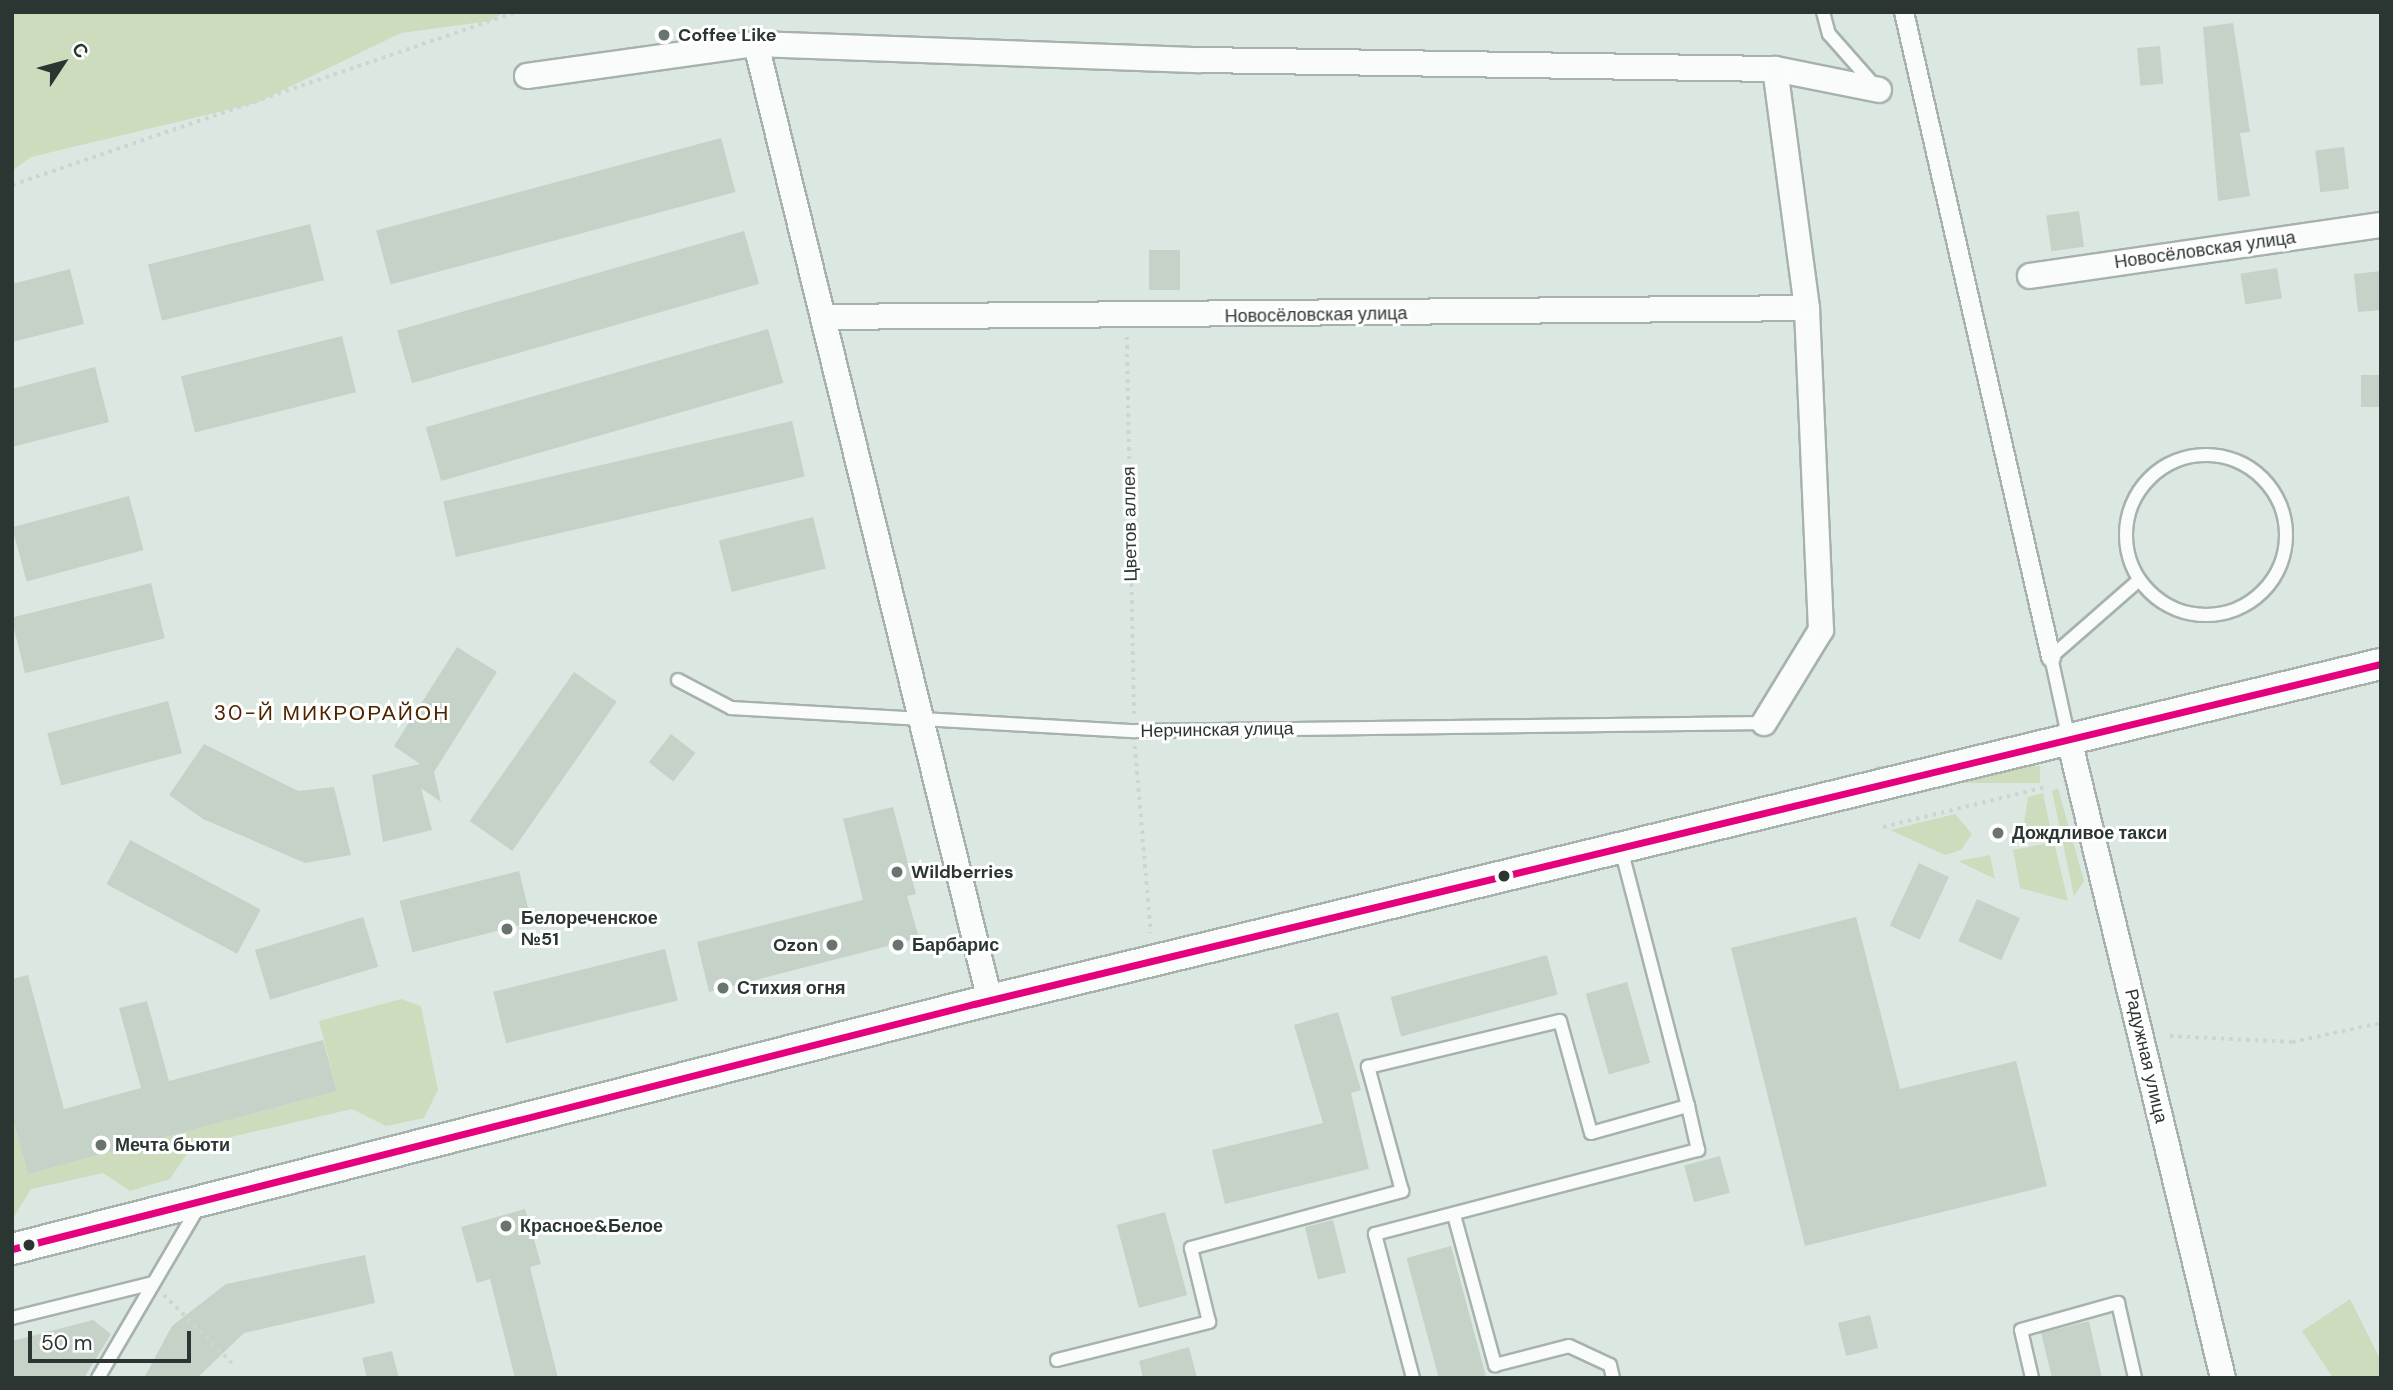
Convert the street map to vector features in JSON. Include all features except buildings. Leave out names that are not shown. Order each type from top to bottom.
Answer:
[{"type":"street","points":[[1904,12],[2050,657]]},
{"type":"street","points":[[527,76],[756,44],[1214,60],[1775,69],[1879,90]]},
{"type":"street","points":[[756,44],[923,716],[990,1001]]},
{"type":"street","points":[[1765,723],[1821,630],[1807,308],[1775,69]]},
{"type":"street","name":"Новосёловская улица","points":[[2029,276],[2381,225]]},
{"type":"street","name":"Новосёловская улица","points":[[824,317],[1126,317],[1807,308]]},
{"type":"street","points":[[12,1249],[990,1001],[2068,735],[2381,664]]},
{"type":"street","name":"Радужная улица","points":[[2068,735],[2223,1378]]},
{"type":"lane","points":[[1823,12],[1829,34],[1879,90]]},
{"type":"lane","points":[[2209,454],[2245,466],[2273,491],[2285,516],[2281,562],[2262,594],[2239,609],[2211,616],[2183,613],[2139,580],[2125,532],[2142,485],[2161,468],[2209,454]]},
{"type":"lane","points":[[2068,735],[2050,657],[2139,580]]},
{"type":"lane","name":"Нерчинская улица","points":[[678,680],[732,708],[923,716],[1134,731],[1765,723]]},
{"type":"lane","points":[[1413,1378],[1375,1234],[1698,1150],[1620,846]]},
{"type":"lane","points":[[1057,1360],[1209,1322],[1191,1248],[1402,1191],[1368,1067],[1560,1021],[1591,1133],[1688,1107]]},
{"type":"lane","points":[[98,1378],[202,1200]]},
{"type":"lane","points":[[1454,1215],[1496,1371],[1569,1346],[1610,1365],[1613,1378]]},
{"type":"lane","points":[[12,1318],[153,1283]]},
{"type":"lane","points":[[2032,1378],[2021,1330],[2118,1303],[2135,1378]]},
{"type":"path","points":[[12,185],[516,12]]},
{"type":"path","name":"Цветов аллея","points":[[1126,317],[1134,731],[1151,933]]},
{"type":"path","points":[[1883,827],[2046,787]]},
{"type":"path","points":[[2169,1036],[2292,1042],[2381,1023]]},
{"type":"path","points":[[153,1283],[232,1363]]},
{"type":"green space","points":[[12,12],[504,12],[490,21],[401,33],[256,103],[31,157],[12,171]]},
{"type":"green space","points":[[1875,766],[2040,766],[2040,783],[1875,783]]},
{"type":"green space","points":[[2058,788],[2084,881],[2074,896],[2052,791]]},
{"type":"green space","points":[[2043,793],[2051,831],[2033,834],[2024,823],[2028,797]]},
{"type":"green space","points":[[1955,814],[1972,834],[1961,850],[1945,855],[1890,830]]},
{"type":"green space","points":[[2054,842],[2068,901],[2020,888],[2013,850]]},
{"type":"green space","points":[[1990,855],[1995,879],[1958,861]]},
{"type":"green space","points":[[401,999],[421,1006],[438,1090],[424,1118],[386,1126],[352,1109],[192,1146],[170,1179],[130,1191],[103,1173],[31,1189],[12,1220],[12,1116],[28,1174],[337,1091],[319,1021]]},
{"type":"green space","points":[[2350,1299],[2381,1361],[2381,1378],[2333,1378],[2302,1331]]},
{"type":"transit line","points":[[12,1249],[974,1004],[2381,664]]},
{"type":"place","name":"Coffee Like","points":[[664,35]]},
{"type":"place","name":"Дождливое такси","points":[[1998,833]]},
{"type":"place","name":"Wildberries","points":[[897,872]]},
{"type":"place","name":"Белореченское №51","points":[[507,929]]},
{"type":"place","name":"Ozon","points":[[832,945]]},
{"type":"place","name":"Барбарис","points":[[898,945]]},
{"type":"place","name":"Стихия огня","points":[[723,988]]},
{"type":"place","name":"Мечта бьюти","points":[[101,1145]]},
{"type":"place","name":"Красное&Белое","points":[[506,1226]]},
{"type":"district","name":"30-Й МИКРОРАЙОН","points":[[332,713]]}]
